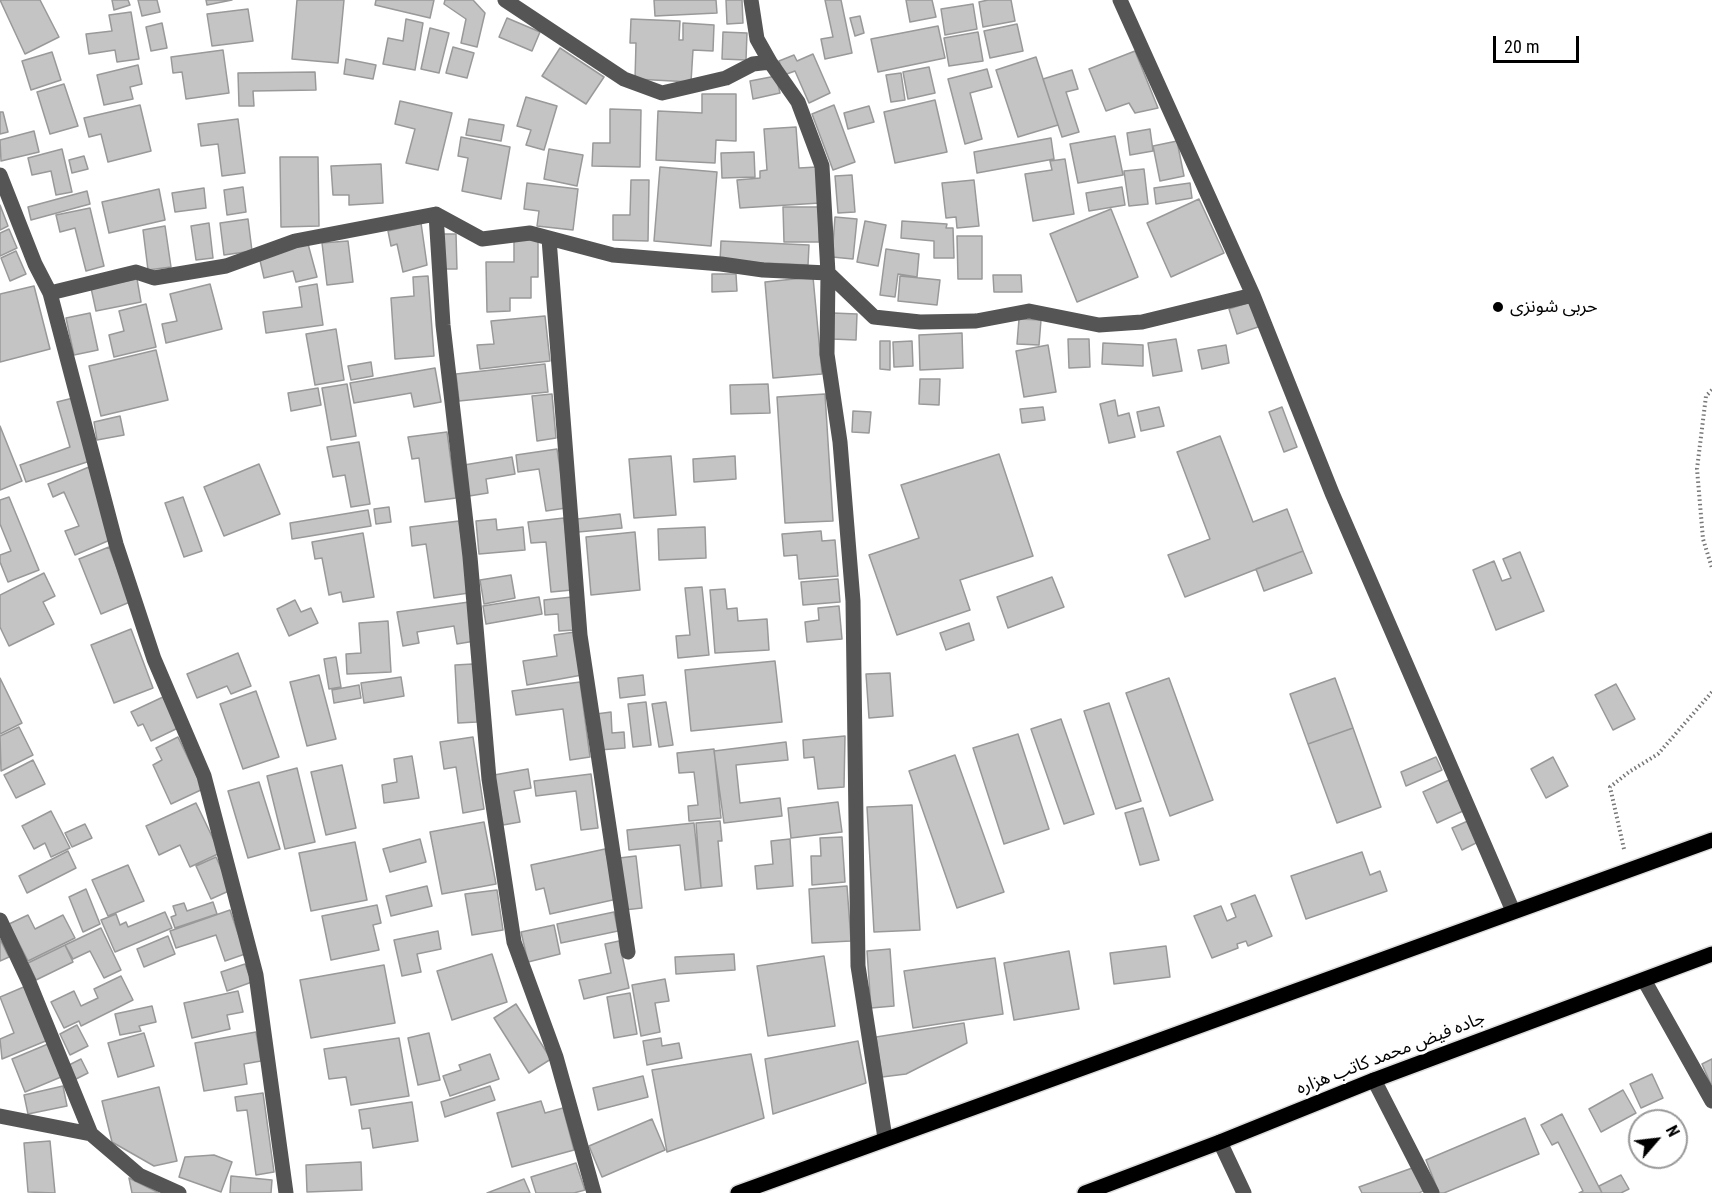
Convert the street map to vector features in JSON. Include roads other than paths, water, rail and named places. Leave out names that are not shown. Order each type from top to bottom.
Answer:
[{"type":"main road","points":[[738,1193],[1712,840]]},
{"type":"main road","name":"جاده فیض محمد کاتب هزاره","points":[[1085,1193],[1374,1080],[1712,954]]},
{"type":"street","points":[[506,0],[624,79],[662,93],[726,78],[753,64],[770,62]]},
{"type":"street","points":[[751,0],[757,39],[798,102],[822,166],[828,273],[827,354],[840,442],[853,601],[858,966],[885,1138]]},
{"type":"street","points":[[1120,0],[1253,295],[1332,493],[1513,911]]},
{"type":"street","points":[[0,175],[35,264],[50,294],[116,544],[154,659],[204,776],[256,975],[286,1193]]},
{"type":"street","points":[[50,294],[136,272],[154,278],[226,266],[296,241],[436,214],[482,239],[530,233],[613,255],[763,270],[828,273],[874,317],[920,322],[976,321],[1029,311],[1100,325],[1131,322],[1253,295]]},
{"type":"street","points":[[436,214],[443,325],[470,557],[489,779],[514,942],[556,1057],[594,1193]]},
{"type":"street","points":[[549,239],[580,635],[628,952]]},
{"type":"street","points":[[0,920],[29,982],[91,1134],[139,1174],[179,1193]]},
{"type":"street","points":[[1644,980],[1712,1101]]},
{"type":"street","points":[[1374,1080],[1432,1193]]},
{"type":"street","points":[[0,1116],[91,1134]]},
{"type":"street","points":[[1220,1142],[1244,1193]]},
{"type":"place","name":"حربی شونزی","points":[[1498,307]]}]
